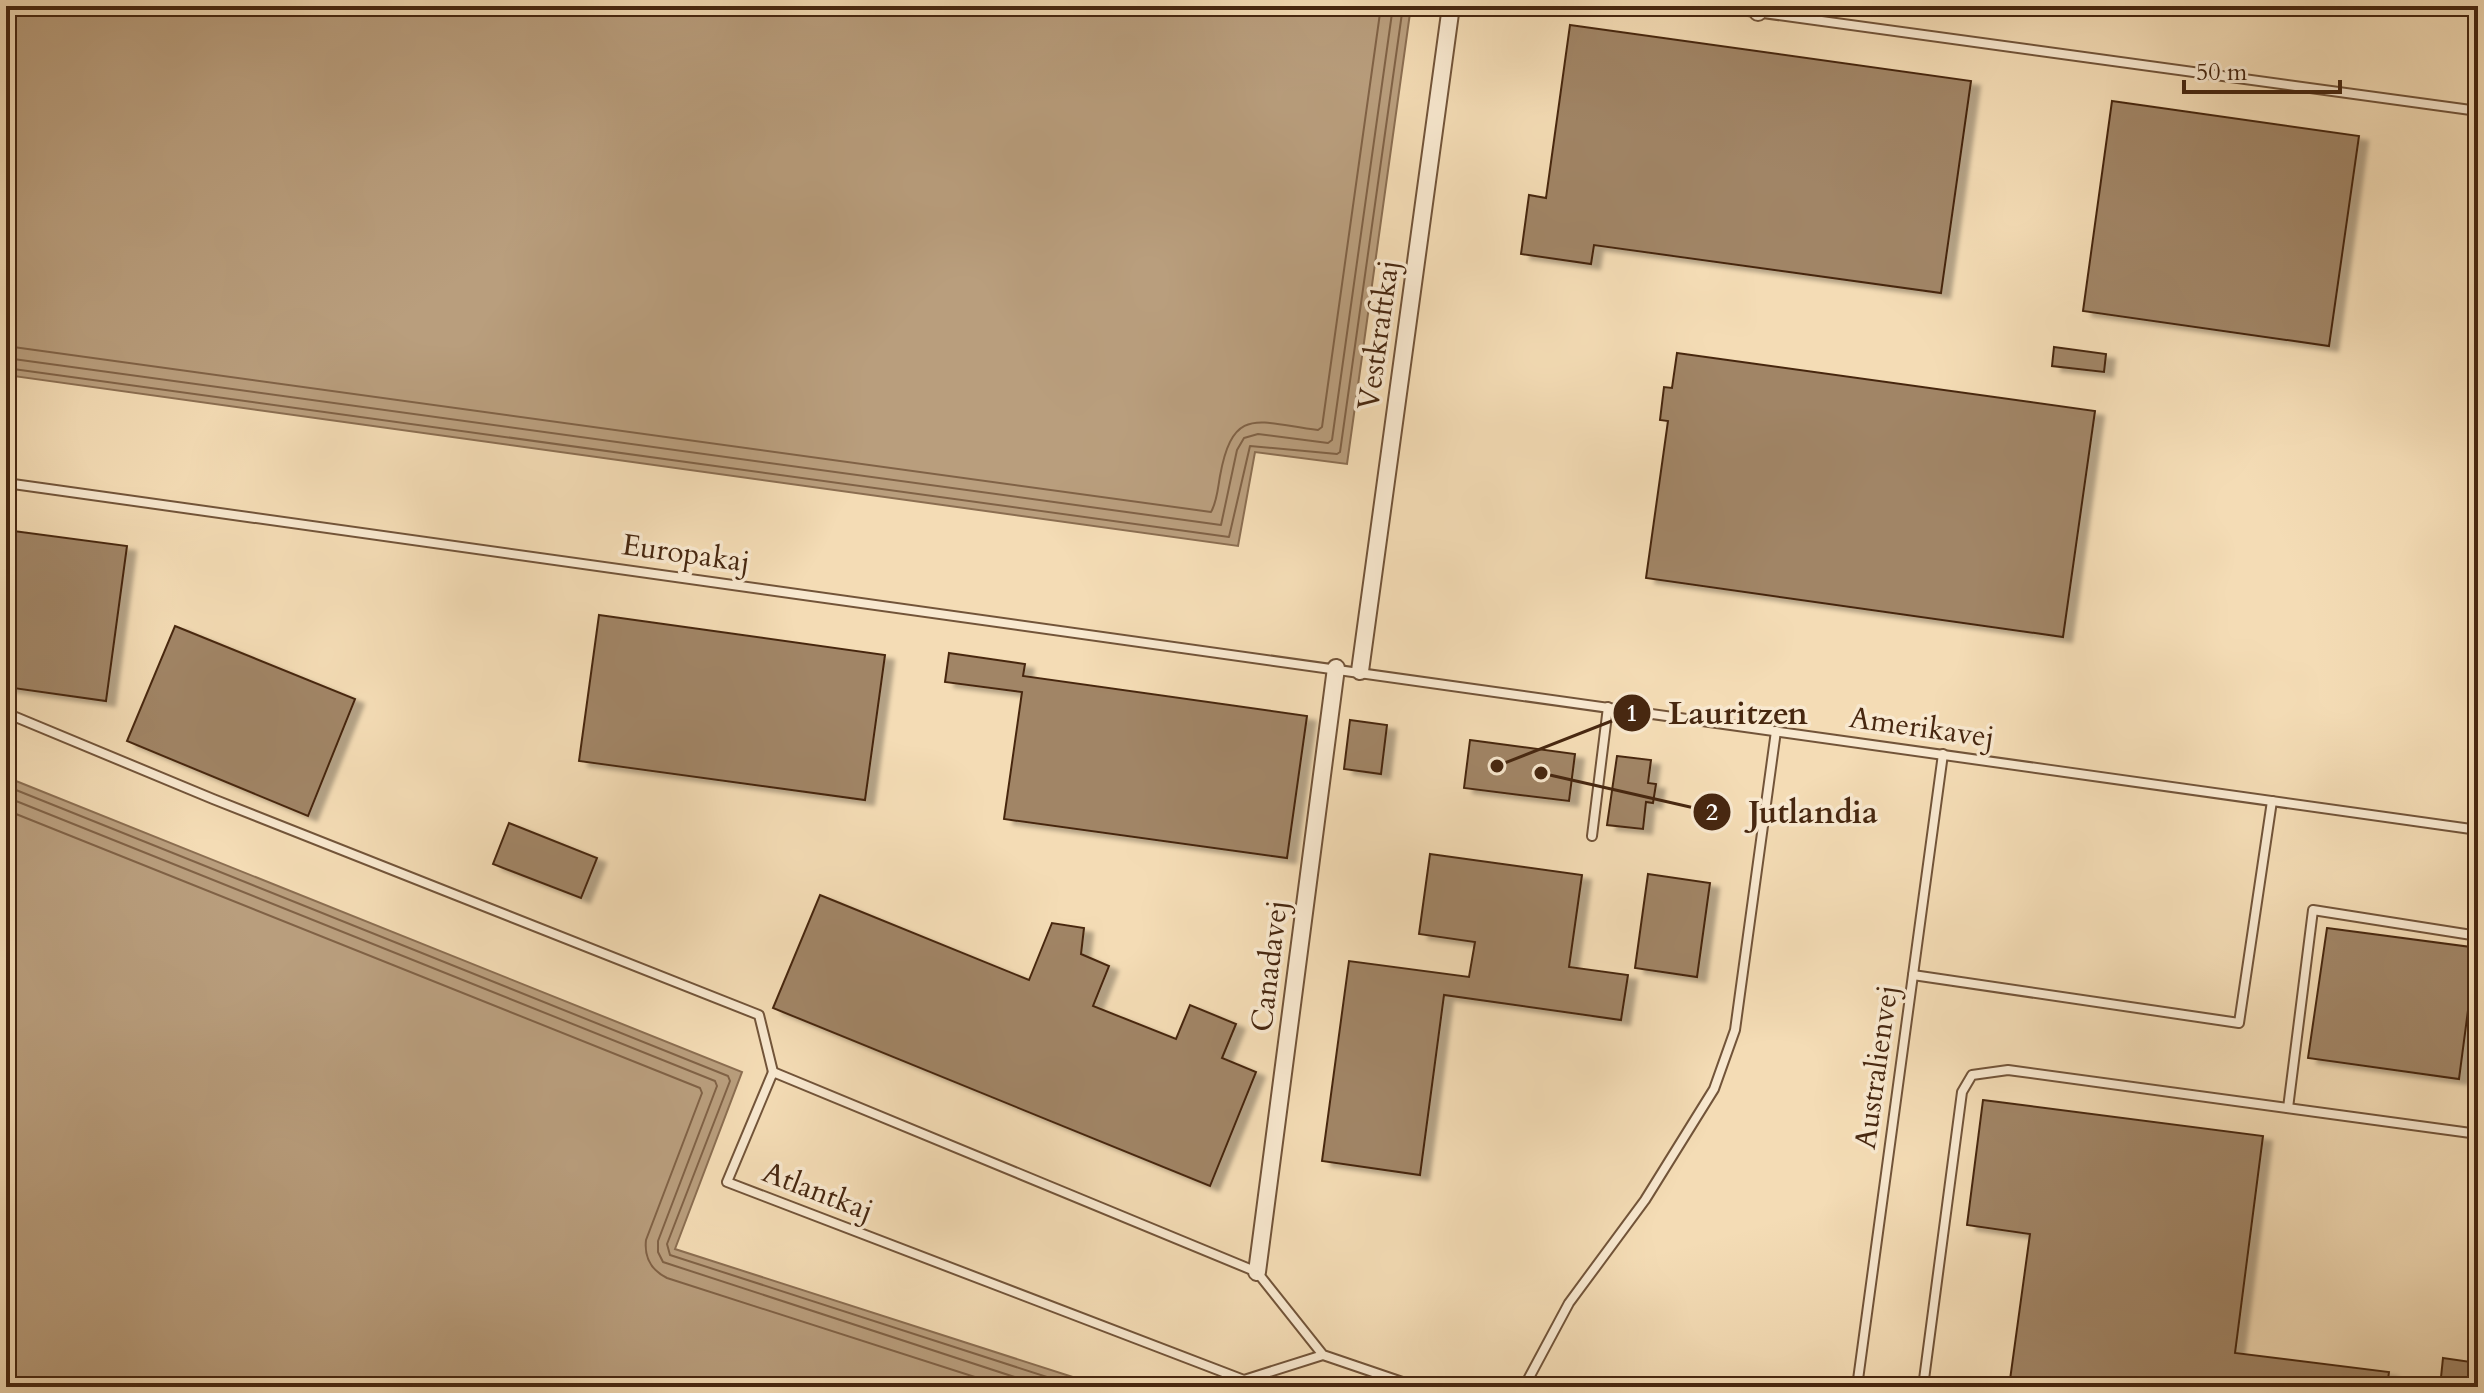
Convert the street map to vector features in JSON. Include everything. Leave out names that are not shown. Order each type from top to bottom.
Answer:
[{"type":"street","name":"Vestkraftkaj","points":[[1360,671],[1451,6]]},
{"type":"street","name":"Canadavej","points":[[1257,1272],[1336,668]]},
{"type":"lane","points":[[1712,6],[1758,9],[2478,111]]},
{"type":"lane","name":"Europakaj","points":[[6,483],[1360,671]]},
{"type":"lane","name":"Amerikavej","points":[[1360,671],[2478,830]]},
{"type":"lane","points":[[1592,836],[1608,707]]},
{"type":"lane","points":[[6,713],[213,799],[759,1015],[773,1072],[1257,1272],[1323,1355],[1417,1387]]},
{"type":"lane","points":[[1524,1387],[1569,1303],[1645,1200],[1714,1089],[1735,1030],[1776,731]]},
{"type":"lane","name":"Australienvej","points":[[1857,1387],[1943,754]]},
{"type":"lane","points":[[1913,975],[2239,1023],[2272,801]]},
{"type":"lane","points":[[2288,1108],[2313,910],[2478,936]]},
{"type":"lane","points":[[1923,1387],[1962,1092],[1972,1075],[2008,1070],[2477,1133],[2478,1117]]},
{"type":"lane","name":"Atlantkaj","points":[[773,1072],[727,1182],[1244,1380],[1323,1355]]},
{"type":"water","points":[[6,6],[1411,6],[1347,464],[1255,452],[1238,546],[6,375]]},
{"type":"water","points":[[6,777],[742,1072],[675,1249],[1104,1387],[6,1387]]},
{"type":"building","points":[[1570,25],[1971,81],[1941,293],[1594,245],[1591,264],[1521,254],[1529,195],[1546,198]]},
{"type":"building","points":[[2112,101],[2359,136],[2329,346],[2083,311]]},
{"type":"building","points":[[2054,347],[2106,354],[2104,372],[2052,366]]},
{"type":"building","points":[[1677,353],[2095,411],[2063,637],[1646,578],[1668,421],[1660,420],[1664,387],[1672,388]]},
{"type":"building","points":[[6,530],[127,546],[106,701],[6,687]]},
{"type":"building","points":[[599,615],[885,655],[865,800],[579,761]]},
{"type":"building","points":[[175,626],[355,699],[308,816],[127,741]]},
{"type":"building","points":[[949,653],[1025,664],[1023,676],[1307,716],[1287,858],[1004,819],[1022,692],[945,682]]},
{"type":"building","points":[[1350,720],[1387,725],[1381,774],[1344,769]]},
{"type":"building","points":[[1470,740],[1575,754],[1569,801],[1464,788]]},
{"type":"building","points":[[1617,756],[1651,760],[1648,783],[1656,784],[1653,803],[1646,802],[1643,829],[1607,825]]},
{"type":"building","points":[[509,823],[597,858],[581,898],[493,864]]},
{"type":"building","points":[[1430,854],[1582,875],[1569,967],[1628,975],[1621,1020],[1444,995],[1420,1175],[1322,1161],[1349,961],[1469,977],[1475,942],[1419,934]]},
{"type":"building","points":[[1648,874],[1710,883],[1697,977],[1635,968]]},
{"type":"building","points":[[820,895],[1029,980],[1052,923],[1084,928],[1081,954],[1109,966],[1093,1006],[1176,1039],[1190,1005],[1236,1024],[1222,1058],[1256,1072],[1210,1186],[773,1008]]},
{"type":"building","points":[[2327,928],[2478,948],[2478,996],[2470,995],[2459,1079],[2308,1058]]},
{"type":"building","points":[[1983,1100],[2263,1136],[2235,1353],[2389,1372],[2387,1387],[2009,1387],[2030,1234],[1967,1225]]},
{"type":"building","points":[[2443,1358],[2478,1363],[2478,1387],[2440,1387]]},
{"type":"place","name":"Lauritzen","points":[[1497,766]]},
{"type":"place","name":"Jutlandia","points":[[1541,773]]}]
